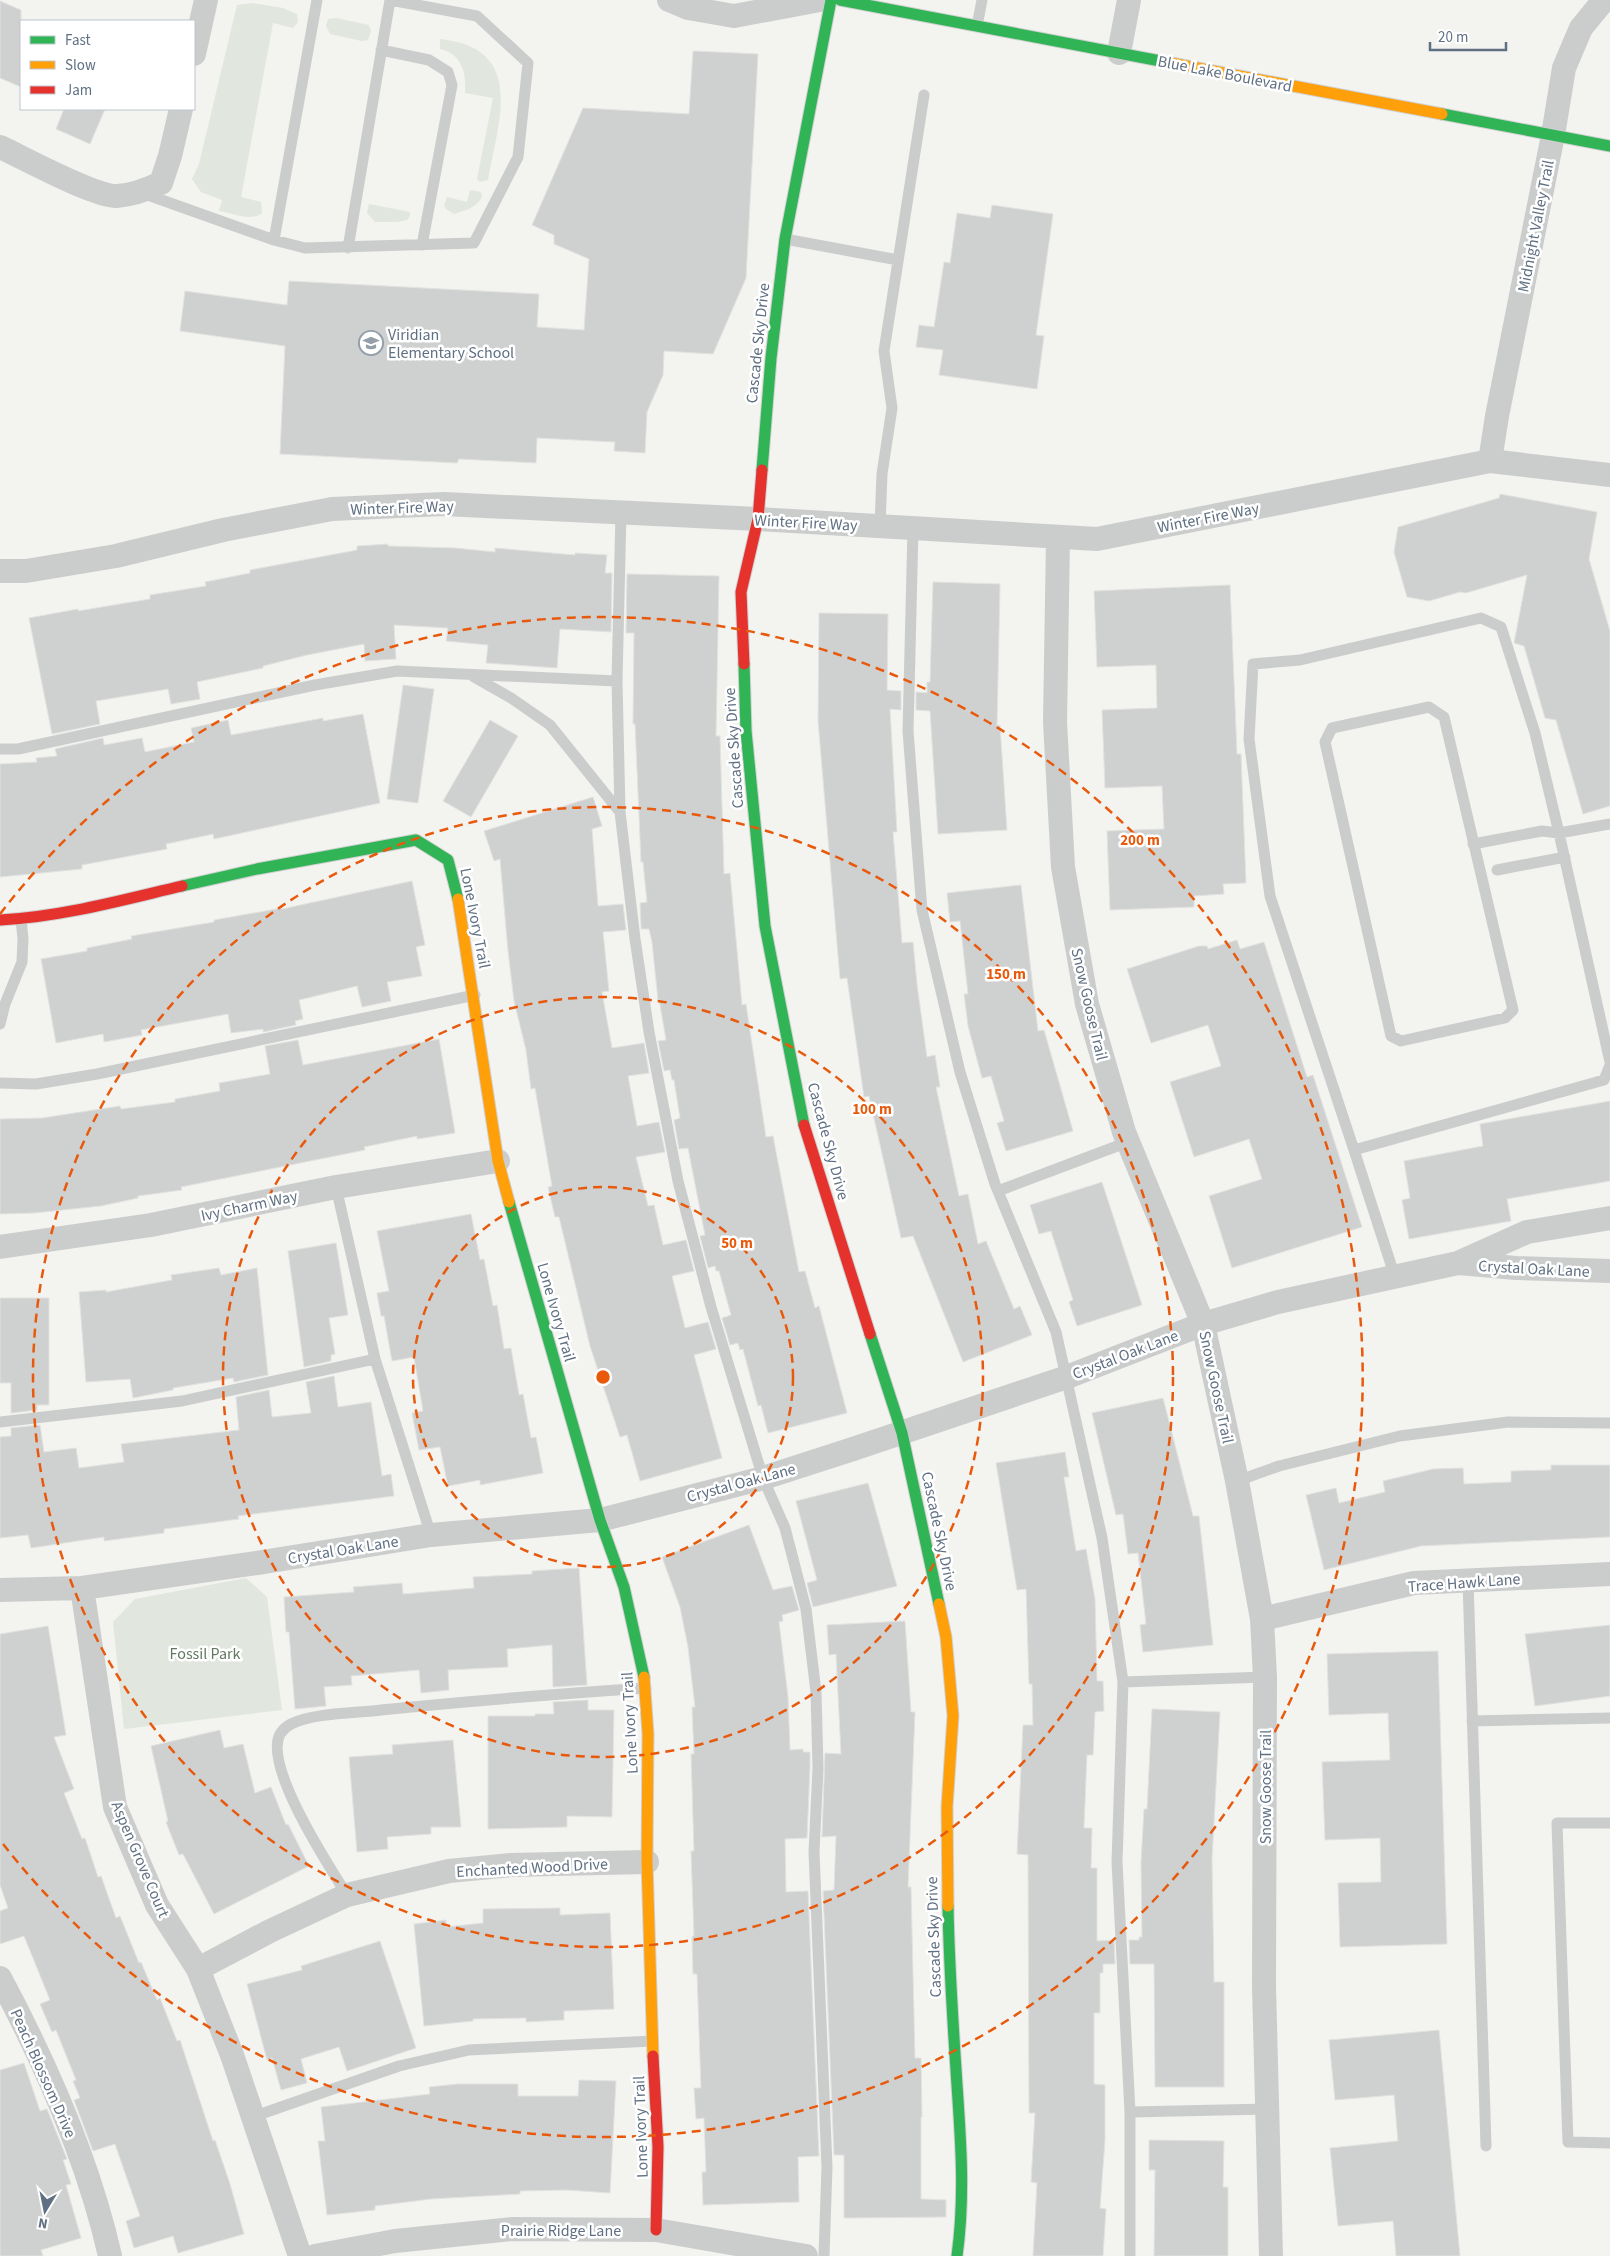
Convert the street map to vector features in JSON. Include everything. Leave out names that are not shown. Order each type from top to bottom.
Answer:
[{"type":"street","points":[[195,50],[206,0]]},
{"type":"street","points":[[669,0],[688,8],[734,16],[820,0]]},
{"type":"street","name":"Cascade Sky Drive","points":[[831,0],[785,239],[771,358],[758,519],[741,592],[746,731],[764,926],[804,1123],[902,1433],[946,1637],[953,1716],[947,1807],[949,1956],[963,2176],[961,2226],[956,2256]]},
{"type":"street","name":"Blue Lake Boulevard","points":[[840,0],[1610,146]]},
{"type":"street","points":[[1119,53],[1129,0]]},
{"type":"street","name":"Midnight Valley Trail","points":[[1490,461],[1497,416],[1554,135],[1564,68],[1581,28],[1604,0]]},
{"type":"street","points":[[0,147],[93,191],[115,196],[141,193],[161,183],[170,156],[181,110]]},
{"type":"street","name":"Winter Fire Way","points":[[0,570],[26,571],[116,556],[223,530],[332,510],[444,504],[758,519],[1096,539],[1490,461],[1610,475]]},
{"type":"street","name":"Snow Goose Trail","points":[[1058,538],[1055,722],[1062,867],[1087,1004],[1128,1142],[1203,1324],[1237,1480],[1262,1619],[1265,1677],[1264,1986],[1266,2109],[1272,2256]]},
{"type":"street","name":"Lone Ivory Trail","points":[[0,920],[108,903],[257,869],[416,840],[448,860],[462,914],[498,1161],[544,1329],[600,1520],[624,1587],[646,1688],[648,1734],[647,1862],[658,2167],[656,2230]]},
{"type":"street","name":"Ivy Charm Way","points":[[0,1247],[151,1225],[336,1187],[498,1161]]},
{"type":"street","name":"Crystal Oak Lane","points":[[0,1590],[82,1588],[257,1563],[431,1535],[600,1520],[763,1478],[902,1433],[1067,1377],[1203,1324],[1278,1302],[1458,1263],[1527,1232],[1610,1218]]},
{"type":"street","name":"Crystal Oak Lane","points":[[1458,1263],[1516,1268],[1610,1271]]},
{"type":"street","name":"Trace Hawk Lane","points":[[1262,1619],[1414,1583],[1610,1574]]},
{"type":"street","name":"Aspen Grove Court","points":[[82,1588],[115,1807],[157,1905],[198,1969],[232,2055],[300,2256]]},
{"type":"street","name":"Enchanted Wood Drive","points":[[198,1969],[270,1931],[347,1895],[449,1871],[512,1865],[647,1862]]},
{"type":"street","name":"Peach Blossom Drive","points":[[0,1978],[64,2109],[104,2230],[110,2256]]},
{"type":"street","name":"Prairie Ridge Lane","points":[[315,2256],[395,2241],[513,2228],[656,2230],[806,2256]]},
{"type":"lane","points":[[274,240],[317,0]]},
{"type":"lane","points":[[141,193],[274,240],[305,248],[348,248],[474,243],[518,157],[528,62],[478,16],[390,0],[348,248]]},
{"type":"lane","points":[[977,26],[982,0]]},
{"type":"lane","points":[[381,50],[429,60],[448,72],[452,85],[422,245]]},
{"type":"lane","points":[[880,526],[882,474],[892,408],[884,351],[924,96]]},
{"type":"lane","points":[[785,239],[898,260]]},
{"type":"lane","points":[[621,512],[617,681],[620,812],[635,939],[649,1032],[678,1181],[711,1307],[763,1478],[786,1528],[806,1609],[816,1692],[818,1768],[814,1852],[827,2167],[824,2256]]},
{"type":"lane","points":[[912,529],[908,731],[922,910],[960,1072],[998,1190],[1056,1332],[1102,1538],[1123,1682],[1117,1862],[1130,2112],[1130,2256]]},
{"type":"lane","points":[[1395,1277],[1270,896],[1249,739],[1253,664],[1300,660],[1481,618],[1501,627],[1534,733],[1565,857],[1610,1062]]},
{"type":"lane","points":[[0,749],[18,748],[315,685],[397,671],[617,681]]},
{"type":"lane","points":[[470,675],[511,698],[550,725],[620,812]]},
{"type":"lane","points":[[1429,707],[1444,717],[1473,844],[1513,1010],[1505,1018],[1401,1041],[1391,1036],[1350,856],[1325,742],[1332,728],[1429,707]]},
{"type":"lane","points":[[1473,844],[1542,831],[1559,833],[1610,824]]},
{"type":"lane","points":[[1497,870],[1565,857]]},
{"type":"lane","points":[[0,1024],[22,962],[23,939],[21,918]]},
{"type":"lane","points":[[0,1083],[36,1084],[97,1074],[475,995]]},
{"type":"lane","points":[[1354,1150],[1604,1080],[1610,1065]]},
{"type":"lane","points":[[998,1190],[1128,1142]]},
{"type":"lane","points":[[336,1187],[375,1359],[431,1535]]},
{"type":"lane","points":[[0,1422],[182,1401],[375,1359]]},
{"type":"lane","points":[[1237,1480],[1279,1466],[1400,1436],[1508,1422],[1610,1423]]},
{"type":"lane","points":[[1468,1581],[1486,2146]]},
{"type":"lane","points":[[1123,1682],[1265,1677]]},
{"type":"lane","points":[[347,1895],[306,1828],[287,1786],[277,1751],[277,1743],[280,1732],[291,1724],[321,1716],[476,1700],[646,1688]]},
{"type":"lane","points":[[1472,1721],[1610,1718]]},
{"type":"lane","points":[[1610,1823],[1557,1823],[1568,2142],[1610,2143]]},
{"type":"lane","points":[[252,2117],[399,2066],[469,2050],[653,2041]]},
{"type":"lane","points":[[1130,2112],[1266,2109]]},
{"type":"green space","points":[[253,3],[283,8],[297,14],[298,22],[293,28],[273,23],[241,197],[261,202],[262,213],[257,216],[247,217],[219,211],[222,200],[201,192],[192,179],[199,164],[237,5]]},
{"type":"green space","points":[[336,18],[369,25],[371,31],[368,40],[362,41],[330,34],[326,26],[328,19]]},
{"type":"green space","points":[[440,39],[467,45],[486,57],[496,72],[500,91],[500,112],[488,180],[480,182],[477,179],[493,98],[465,93],[464,71],[458,59],[447,51],[440,49]]},
{"type":"green space","points":[[470,190],[481,192],[482,197],[477,204],[454,214],[446,209],[444,205],[447,197],[467,202]]},
{"type":"green space","points":[[369,204],[410,212],[410,216],[407,220],[397,222],[375,222],[367,213]]},
{"type":"green space","name":"Fossil Park","points":[[246,1578],[267,1597],[282,1710],[124,1729],[113,1622],[135,1599]]},
{"type":"building","points":[[0,1],[21,10],[20,87],[0,78]]},
{"type":"building","points":[[693,51],[758,54],[746,278],[713,354],[664,351],[663,375],[647,412],[645,453],[614,451],[615,442],[537,438],[536,463],[459,459],[457,463],[280,454],[285,346],[180,331],[185,291],[287,305],[289,281],[539,294],[537,327],[584,330],[589,259],[554,244],[554,235],[532,225],[583,108],[689,114]]},
{"type":"building","points":[[64,110],[105,110],[90,144],[56,129]]},
{"type":"building","points":[[992,205],[1053,214],[1036,335],[1044,336],[1037,389],[939,375],[943,350],[916,347],[919,325],[934,327],[944,262],[950,263],[957,213],[990,218]]},
{"type":"building","points":[[1500,494],[1597,512],[1589,559],[1610,631],[1610,806],[1583,814],[1556,720],[1545,718],[1524,646],[1514,643],[1527,575],[1466,593],[1460,592],[1429,601],[1407,597],[1394,552],[1398,527],[1499,498]]},
{"type":"building","points":[[388,544],[388,546],[455,548],[495,552],[495,548],[575,555],[575,553],[607,555],[605,573],[612,573],[611,632],[560,629],[557,668],[486,663],[488,645],[446,641],[448,628],[394,625],[396,659],[365,661],[364,644],[307,655],[263,666],[263,668],[197,682],[200,699],[171,704],[168,689],[96,701],[100,724],[52,734],[29,618],[150,599],[150,595],[206,586],[205,582],[250,573],[250,570],[357,550],[357,546]]},
{"type":"building","points":[[627,574],[719,576],[716,736],[720,736],[724,874],[730,873],[742,1005],[746,1004],[766,1137],[773,1136],[799,1272],[805,1271],[815,1308],[819,1306],[847,1413],[768,1433],[761,1405],[758,1406],[743,1349],[740,1350],[738,1343],[730,1345],[722,1318],[731,1315],[719,1271],[716,1271],[715,1266],[708,1268],[700,1236],[705,1235],[688,1148],[679,1149],[674,1120],[680,1118],[674,1080],[672,1080],[670,1070],[664,1071],[658,1041],[666,1040],[658,1000],[652,942],[649,929],[641,929],[640,903],[647,902],[643,862],[641,862],[635,724],[633,724],[634,633],[626,633]]},
{"type":"building","points":[[933,582],[1000,584],[997,726],[1000,725],[1007,830],[938,834],[930,711],[916,710],[916,692],[927,693],[927,682],[930,682]]},
{"type":"building","points":[[1230,585],[1237,754],[1241,754],[1246,883],[1223,884],[1224,894],[1194,896],[1194,907],[1110,910],[1107,831],[1164,829],[1162,786],[1105,788],[1102,710],[1157,708],[1156,665],[1097,667],[1094,591]]},
{"type":"building","points":[[819,613],[888,614],[887,690],[901,691],[901,710],[890,709],[897,832],[893,832],[902,943],[913,942],[927,1057],[935,1055],[940,1087],[936,1087],[959,1196],[968,1194],[978,1244],[986,1241],[1014,1309],[1020,1306],[1032,1335],[963,1362],[913,1236],[901,1238],[869,1096],[864,1097],[847,978],[840,979],[818,721]]},
{"type":"building","points":[[403,685],[434,689],[418,803],[387,799]]},
{"type":"building","points":[[363,714],[380,803],[214,839],[213,834],[166,844],[167,849],[82,865],[82,869],[0,877],[0,764],[37,762],[36,758],[57,756],[55,749],[103,738],[104,745],[142,738],[145,752],[194,742],[191,728],[228,720],[231,735],[323,718],[323,721]]},
{"type":"building","points":[[490,720],[518,736],[471,817],[443,801]]},
{"type":"building","points":[[593,797],[602,826],[592,829],[598,906],[623,904],[626,930],[603,932],[609,991],[602,992],[612,1048],[644,1043],[649,1073],[628,1076],[637,1126],[659,1122],[665,1152],[636,1157],[648,1206],[654,1205],[663,1245],[686,1240],[694,1271],[672,1276],[685,1328],[708,1322],[716,1349],[694,1355],[722,1458],[640,1481],[627,1435],[620,1437],[590,1346],[559,1217],[555,1217],[548,1187],[552,1186],[535,1088],[531,1089],[526,1050],[514,1001],[500,859],[494,861],[484,831]]},
{"type":"building","points":[[412,881],[425,945],[416,947],[422,976],[387,982],[391,1001],[362,1007],[357,986],[299,1000],[303,1019],[295,1021],[296,1025],[263,1032],[263,1029],[231,1033],[228,1014],[141,1030],[142,1035],[104,1042],[103,1034],[56,1043],[41,959],[87,951],[87,948],[132,939],[131,936],[282,909]]},
{"type":"building","points":[[1021,885],[1038,1031],[1044,1030],[1073,1131],[1006,1151],[997,1123],[1004,1121],[991,1076],[982,1078],[968,1026],[964,994],[968,994],[960,921],[950,922],[947,893]]},
{"type":"building","points":[[1237,940],[1240,949],[1264,942],[1307,1077],[1313,1075],[1362,1227],[1232,1268],[1209,1196],[1262,1179],[1249,1139],[1194,1157],[1170,1082],[1221,1066],[1208,1025],[1151,1043],[1127,969],[1199,946],[1207,946],[1208,949]]},
{"type":"building","points":[[439,1039],[455,1133],[417,1139],[417,1136],[364,1147],[365,1150],[181,1187],[182,1190],[138,1196],[138,1198],[101,1206],[34,1213],[0,1214],[0,1119],[42,1118],[120,1106],[121,1109],[175,1102],[175,1099],[220,1091],[219,1083],[270,1074],[265,1046],[298,1040],[303,1065]]},
{"type":"building","points":[[1610,1101],[1610,1181],[1507,1199],[1511,1221],[1409,1239],[1402,1200],[1410,1198],[1404,1161],[1483,1146],[1480,1124]]},
{"type":"building","points":[[1102,1182],[1142,1305],[1077,1326],[1069,1302],[1073,1300],[1051,1231],[1039,1234],[1030,1205]]},
{"type":"building","points":[[471,1214],[480,1260],[484,1259],[493,1306],[497,1305],[504,1349],[511,1348],[519,1395],[523,1394],[531,1438],[536,1437],[543,1473],[480,1485],[480,1480],[448,1486],[440,1447],[419,1450],[412,1413],[423,1411],[414,1357],[392,1361],[384,1316],[381,1316],[377,1293],[389,1291],[377,1231]]},
{"type":"building","points":[[336,1243],[348,1315],[329,1318],[335,1354],[331,1355],[331,1361],[304,1367],[288,1251]]},
{"type":"building","points":[[219,1268],[221,1275],[257,1268],[268,1375],[234,1382],[233,1378],[173,1388],[173,1390],[133,1398],[130,1379],[86,1382],[79,1292],[106,1290],[106,1292],[172,1280],[171,1275]]},
{"type":"building","points":[[0,1298],[49,1298],[49,1405],[37,1405],[37,1410],[11,1413],[11,1383],[0,1383]]},
{"type":"building","points":[[334,1376],[338,1407],[371,1402],[382,1476],[391,1474],[394,1496],[238,1516],[239,1519],[164,1529],[164,1533],[104,1541],[104,1537],[31,1548],[28,1535],[0,1538],[0,1437],[11,1436],[11,1428],[40,1425],[44,1452],[76,1448],[79,1468],[124,1462],[121,1444],[239,1430],[236,1397],[269,1390],[272,1417],[311,1413],[306,1382]]},
{"type":"building","points":[[1163,1398],[1193,1516],[1199,1516],[1213,1645],[1143,1652],[1140,1625],[1146,1624],[1138,1553],[1128,1554],[1123,1514],[1116,1515],[1092,1413]]},
{"type":"building","points":[[1065,1452],[1069,1477],[1064,1477],[1076,1551],[1086,1549],[1095,1599],[1097,1681],[1103,1681],[1104,1711],[1095,1712],[1093,1755],[1087,1755],[1084,1828],[1092,1828],[1091,1868],[1097,1868],[1097,1941],[1114,1940],[1115,1964],[1103,1964],[1103,1973],[1100,1973],[1100,2013],[1094,2013],[1094,2084],[1105,2085],[1105,2140],[1100,2208],[1106,2209],[1103,2256],[1033,2256],[1037,2183],[1031,2182],[1035,2113],[1029,2113],[1028,1855],[1017,1854],[1023,1725],[1033,1725],[1032,1684],[1029,1684],[1026,1589],[1017,1590],[996,1463]]},
{"type":"building","points":[[1551,1465],[1610,1465],[1610,1537],[1421,1546],[1324,1570],[1306,1495],[1336,1488],[1339,1503],[1385,1492],[1383,1481],[1433,1469],[1463,1468],[1464,1484],[1511,1482],[1511,1471],[1551,1470]]},
{"type":"building","points":[[868,1483],[897,1586],[813,1607],[807,1583],[817,1580],[796,1501]]},
{"type":"building","points":[[749,1525],[773,1590],[792,1586],[799,1610],[782,1615],[783,1621],[779,1622],[788,1697],[790,1750],[803,1749],[803,1752],[810,1752],[807,1838],[785,1839],[786,1892],[808,1891],[819,2156],[798,2157],[799,2202],[703,2205],[702,2172],[706,2172],[704,2118],[696,2119],[694,2088],[701,2088],[697,1974],[693,1974],[692,1936],[694,1936],[691,1851],[694,1851],[691,1754],[694,1754],[692,1707],[695,1707],[688,1647],[680,1607],[662,1557]]},
{"type":"building","points":[[579,1568],[587,1685],[553,1687],[552,1645],[507,1649],[508,1667],[448,1670],[449,1690],[421,1693],[419,1670],[351,1676],[352,1685],[324,1687],[326,1706],[295,1709],[289,1632],[286,1632],[284,1597],[354,1592],[353,1587],[402,1583],[403,1594],[474,1588],[473,1577],[532,1574],[532,1571]]},
{"type":"building","points":[[905,1621],[911,1712],[915,1712],[908,1887],[911,1887],[915,2058],[921,2058],[921,2199],[946,2200],[946,2217],[844,2218],[844,2155],[834,2155],[823,1891],[834,1890],[836,1836],[822,1837],[825,1753],[841,1754],[836,1654],[829,1655],[827,1625]]},
{"type":"building","points":[[1610,1625],[1610,1696],[1535,1706],[1525,1634]]},
{"type":"building","points":[[48,1626],[66,1735],[54,1737],[74,1789],[64,1793],[82,1839],[85,1838],[98,1877],[101,1876],[116,1918],[120,1916],[139,1963],[141,1962],[157,2000],[160,1998],[177,2041],[180,2040],[213,2141],[215,2140],[230,2184],[244,2234],[178,2253],[173,2236],[134,2248],[126,2221],[140,2216],[115,2144],[93,2151],[74,2100],[80,2098],[73,2081],[76,2080],[56,2030],[52,2032],[40,2004],[50,2000],[24,1936],[0,1944],[0,1911],[8,1908],[0,1885],[0,1634]]},
{"type":"building","points":[[1438,1651],[1447,1944],[1340,1947],[1338,1883],[1381,1882],[1380,1838],[1325,1840],[1322,1762],[1390,1760],[1388,1713],[1329,1715],[1327,1654]]},
{"type":"building","points":[[588,1700],[588,1710],[614,1710],[612,1817],[567,1816],[567,1827],[488,1829],[488,1716],[554,1714],[553,1702]]},
{"type":"building","points":[[1152,1709],[1220,1712],[1212,1860],[1214,1982],[1224,1982],[1224,2087],[1155,2087],[1154,1964],[1130,1964],[1129,1940],[1139,1940],[1139,1937],[1142,1937],[1141,1862],[1144,1809],[1147,1809]]},
{"type":"building","points":[[220,1730],[224,1748],[243,1744],[255,1793],[271,1787],[286,1825],[288,1824],[309,1866],[214,1914],[183,1854],[179,1855],[166,1822],[168,1821],[151,1746]]},
{"type":"building","points":[[453,1740],[461,1827],[431,1827],[431,1834],[387,1837],[388,1849],[357,1852],[349,1757],[393,1754],[392,1745]]},
{"type":"building","points":[[560,1908],[560,1915],[610,1913],[614,2009],[564,2011],[564,2020],[526,2022],[526,2018],[473,2019],[473,2021],[424,2026],[414,1924],[446,1920],[446,1927],[483,1923],[483,1909]]},
{"type":"building","points":[[380,1941],[416,2048],[347,2071],[339,2047],[301,2059],[307,2083],[281,2090],[272,2058],[267,2060],[247,1984],[302,1970],[301,1966]]},
{"type":"building","points":[[1439,2030],[1460,2256],[1396,2256],[1393,2221],[1338,2226],[1330,2148],[1398,2141],[1394,2095],[1335,2100],[1329,2040]]},
{"type":"building","points":[[24,2063],[40,2111],[47,2109],[67,2159],[63,2160],[71,2184],[66,2185],[81,2238],[41,2250],[43,2256],[0,2256],[0,2070]]},
{"type":"building","points":[[579,2080],[616,2081],[610,2193],[566,2190],[520,2191],[520,2194],[431,2199],[375,2206],[375,2210],[327,2215],[318,2141],[325,2141],[321,2107],[430,2094],[429,2087],[458,2084],[518,2084],[518,2096],[578,2096]]},
{"type":"building","points":[[1149,2140],[1224,2141],[1223,2187],[1228,2187],[1228,2256],[1154,2256],[1155,2170],[1149,2170]]},
{"type":"traffic: fast","points":[[762,470],[771,358],[785,239],[831,0]]},
{"type":"traffic: fast","points":[[840,0],[1171,63]]},
{"type":"traffic: fast","points":[[1442,114],[1610,146]]},
{"type":"traffic: fast","points":[[744,664],[746,731],[765,926],[804,1125]]},
{"type":"traffic: fast","points":[[182,886],[257,869],[416,840],[448,860],[458,899]]},
{"type":"traffic: fast","points":[[509,1202],[600,1520],[624,1587],[644,1677]]},
{"type":"traffic: fast","points":[[870,1334],[902,1433],[939,1604]]},
{"type":"traffic: fast","points":[[948,1906],[950,1973],[962,2170],[957,2256]]},
{"type":"traffic: slow","points":[[1171,63],[1442,114]]},
{"type":"traffic: slow","points":[[458,899],[498,1161],[509,1202]]},
{"type":"traffic: slow","points":[[939,1604],[946,1637],[953,1716],[947,1807],[948,1906]]},
{"type":"traffic: slow","points":[[644,1677],[648,1734],[647,1862],[653,2056]]},
{"type":"traffic: jam","points":[[744,664],[741,592],[758,519],[762,470]]},
{"type":"traffic: jam","points":[[0,920],[69,912],[182,886]]},
{"type":"traffic: jam","points":[[804,1125],[870,1334]]},
{"type":"traffic: jam","points":[[653,2056],[658,2147],[656,2230]]},
{"type":"place","name":"Viridian Elementary School","points":[[371,343]]}]
